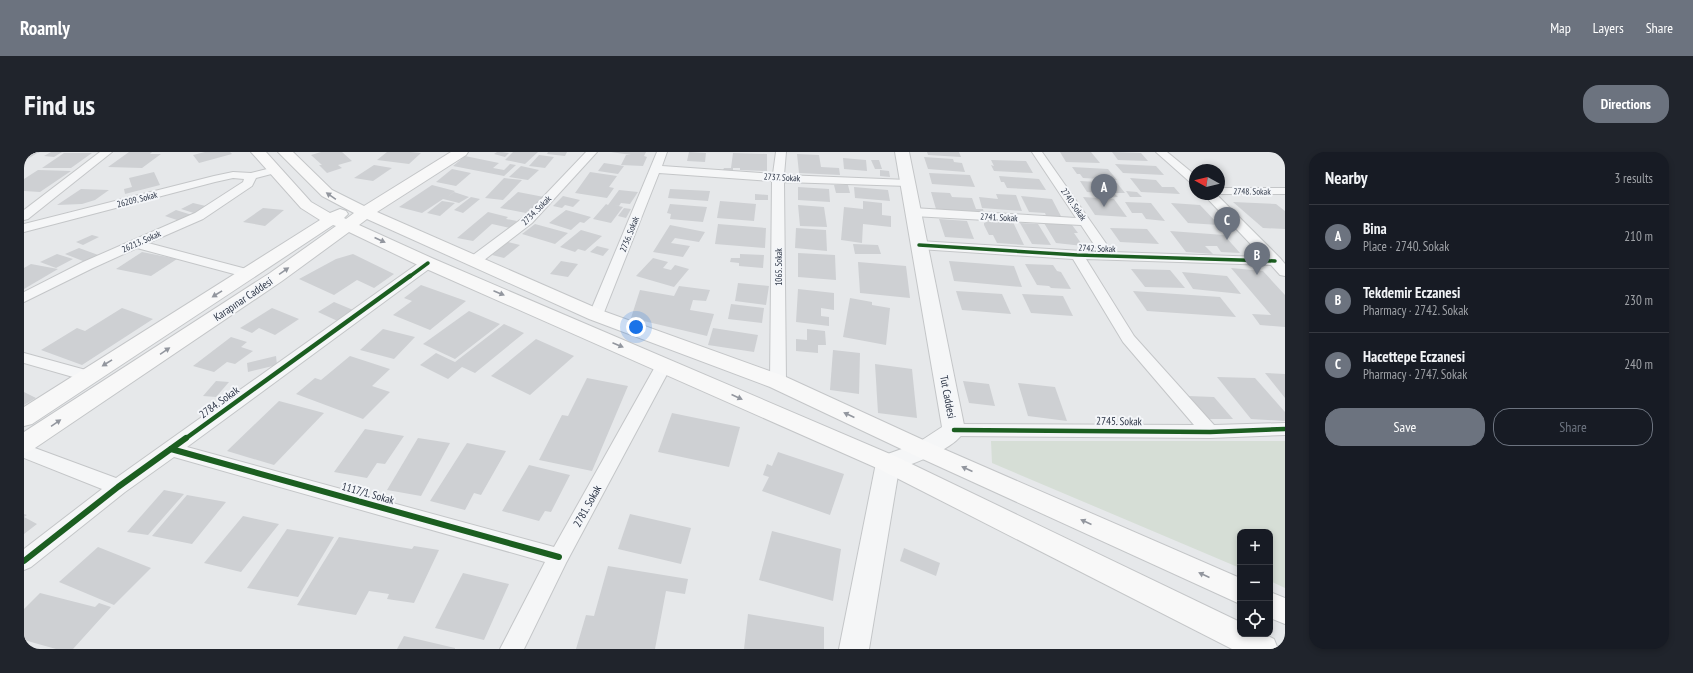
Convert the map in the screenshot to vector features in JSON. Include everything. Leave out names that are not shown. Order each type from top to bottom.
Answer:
[{"type":"main road","points":[[258,152],[306,205],[321,215],[350,216],[474,261],[596,316],[778,382],[924,450],[1237,590]]},
{"type":"main road","points":[[285,152],[350,216],[428,263],[888,463],[1226,639],[1263,649]]},
{"type":"main road","name":"Karapınar Caddesi","points":[[24,444],[276,277],[350,216],[440,152]]},
{"type":"main road","name":"Karapınar Caddesi","points":[[24,418],[87,376],[249,274],[460,152]]},
{"type":"main road","points":[[1273,605],[1285,611]]},
{"type":"street","points":[[24,216],[107,152]]},
{"type":"street","name":"2734. Sokak","points":[[474,261],[528,220],[592,152]]},
{"type":"street","name":"2736. Sokak","points":[[596,316],[662,152]]},
{"type":"street","name":"1065. Sokak","points":[[778,382],[778,178],[780,152]]},
{"type":"street","name":"Tut Caddesi","points":[[888,463],[924,450],[954,430],[902,152]]},
{"type":"street","name":"2740. Sokak","points":[[1037,152],[1109,257]]},
{"type":"street","points":[[1161,152],[1189,176]]},
{"type":"street","name":"2737. Sokak","points":[[656,169],[778,178],[908,184]]},
{"type":"street","name":"26209. Sokak","points":[[24,228],[214,179],[233,175],[251,176],[275,170]]},
{"type":"street","name":"26213. Sokak","points":[[24,298],[88,265],[199,216],[248,184],[251,176]]},
{"type":"street","name":"2748. Sokak","points":[[1225,191],[1285,191]]},
{"type":"street","points":[[1215,200],[1285,272]]},
{"type":"street","name":"2741. Sokak","points":[[913,212],[1086,222]]},
{"type":"street","points":[[135,244],[249,274]]},
{"type":"street","name":"2742. Sokak","points":[[919,245],[1109,257],[1275,262]]},
{"type":"street","points":[[1077,255],[1128,339],[1210,432]]},
{"type":"street","name":"2784. Sokak","points":[[24,561],[118,487],[428,263]]},
{"type":"street","points":[[24,358],[87,376]]},
{"type":"street","name":"2781. Sokak","points":[[512,649],[559,557],[664,365]]},
{"type":"street","name":"2745. Sokak","points":[[954,430],[1210,432],[1285,429]]},
{"type":"street","name":"1117/1. Sokak","points":[[171,449],[559,557]]},
{"type":"street","points":[[24,451],[118,487]]},
{"type":"street","points":[[854,649],[888,463]]},
{"type":"shaded area","points":[[991,441],[1285,441],[1285,588],[1273,582],[1273,529],[1237,529],[1237,567],[992,463]]},
{"type":"building","points":[[24,152],[39,152],[24,161]]},
{"type":"building","points":[[51,152],[62,152],[54,157],[44,156]]},
{"type":"building","points":[[129,152],[152,152],[150,154],[161,154],[142,168],[108,167]]},
{"type":"building","points":[[205,152],[230,152],[232,154],[199,163],[193,155]]},
{"type":"building","points":[[321,152],[342,152],[352,161],[338,165],[342,168],[327,173],[319,165],[322,165],[311,155]]},
{"type":"building","points":[[387,152],[421,153],[409,164],[377,160]]},
{"type":"building","points":[[497,152],[509,153],[505,157],[494,154]]},
{"type":"building","points":[[513,152],[538,152],[525,164],[505,160]]},
{"type":"building","points":[[548,152],[567,152],[565,156],[547,154]]},
{"type":"building","points":[[611,152],[646,152],[644,156],[647,157],[643,166],[621,165],[626,155],[631,155]]},
{"type":"building","points":[[689,152],[706,153],[705,162],[687,161]]},
{"type":"building","points":[[927,152],[959,152],[961,157],[928,155]]},
{"type":"building","points":[[1060,152],[1091,152],[1100,163],[1066,162]]},
{"type":"building","points":[[1112,152],[1141,153],[1148,161],[1118,160]]},
{"type":"building","points":[[64,153],[92,153],[71,168],[42,168]]},
{"type":"building","points":[[733,153],[767,154],[767,171],[740,170],[740,168],[733,168],[733,171],[723,170],[724,168],[731,168]]},
{"type":"building","points":[[797,154],[819,155],[821,167],[839,168],[840,175],[799,173]]},
{"type":"building","points":[[539,155],[554,157],[545,168],[529,166]]},
{"type":"building","points":[[465,156],[499,163],[493,168],[504,170],[510,164],[516,165],[504,176],[453,166]]},
{"type":"building","points":[[924,157],[953,159],[954,162],[962,163],[965,172],[928,169]]},
{"type":"building","points":[[843,158],[866,160],[867,171],[844,169]]},
{"type":"building","points":[[871,160],[879,160],[882,169],[875,169]]},
{"type":"building","points":[[991,160],[1026,161],[1033,173],[994,171],[991,165],[994,166]]},
{"type":"building","points":[[604,163],[624,166],[618,174],[598,171]]},
{"type":"building","points":[[1115,164],[1156,166],[1164,175],[1123,173]]},
{"type":"building","points":[[374,165],[392,168],[373,181],[354,178]]},
{"type":"building","points":[[521,166],[539,170],[528,180],[509,177]]},
{"type":"building","points":[[1072,167],[1108,169],[1117,180],[1083,178],[1080,174],[1077,174]]},
{"type":"building","points":[[452,169],[471,173],[456,186],[436,182]]},
{"type":"building","points":[[38,170],[71,171],[40,192],[24,191],[24,179]]},
{"type":"building","points":[[880,170],[889,171],[890,177],[880,176]]},
{"type":"building","points":[[154,172],[160,185],[125,194],[124,189],[132,187],[129,178]]},
{"type":"building","points":[[590,172],[617,176],[609,187],[614,188],[607,198],[575,193]]},
{"type":"building","points":[[929,173],[970,175],[975,187],[932,184]]},
{"type":"building","points":[[999,176],[1039,179],[1046,190],[1007,188],[1004,182],[1001,182]]},
{"type":"building","points":[[504,178],[522,180],[503,200],[485,198]]},
{"type":"building","points":[[1130,178],[1156,180],[1162,187],[1174,187],[1180,194],[1141,192]]},
{"type":"building","points":[[1080,181],[1117,183],[1125,193],[1114,193],[1118,197],[1103,196],[1101,193],[1087,192]]},
{"type":"building","points":[[432,185],[455,191],[446,198],[454,192],[469,197],[459,203],[443,199],[422,213],[399,207]]},
{"type":"building","points":[[834,185],[848,185],[850,193],[836,193]]},
{"type":"building","points":[[798,187],[829,189],[830,202],[798,200]]},
{"type":"building","points":[[854,187],[888,190],[890,201],[855,198]]},
{"type":"building","points":[[81,189],[109,190],[95,200],[82,204],[57,205]]},
{"type":"building","points":[[670,189],[710,191],[708,201],[668,198]]},
{"type":"building","points":[[619,190],[638,192],[630,204],[621,203],[619,206],[614,205],[623,207],[611,223],[593,219],[606,204],[608,205]]},
{"type":"building","points":[[1126,191],[1137,192],[1142,197],[1130,197]]},
{"type":"building","points":[[518,192],[544,197],[526,213],[500,208]]},
{"type":"building","points":[[931,192],[950,193],[952,197],[972,198],[976,209],[983,209],[984,213],[936,209]]},
{"type":"building","points":[[755,194],[768,195],[768,200],[755,200]]},
{"type":"building","points":[[996,194],[1016,195],[1022,211],[982,208],[979,197],[998,199]]},
{"type":"building","points":[[563,196],[580,200],[573,207],[565,205],[562,208],[553,206]]},
{"type":"building","points":[[1021,196],[1052,199],[1063,220],[1047,218],[1045,213],[1029,212]]},
{"type":"building","points":[[471,197],[480,199],[463,213],[454,210]]},
{"type":"building","points":[[1083,197],[1114,199],[1127,217],[1095,215]]},
{"type":"building","points":[[442,201],[455,203],[440,216],[427,213]]},
{"type":"building","points":[[720,201],[756,204],[754,221],[717,218]]},
{"type":"building","points":[[863,201],[882,203],[882,215],[891,216],[891,227],[863,224],[862,243],[841,240],[844,207],[863,209]]},
{"type":"building","points":[[1125,202],[1151,203],[1165,221],[1146,219],[1142,213],[1132,213]]},
{"type":"building","points":[[1233,202],[1276,204],[1285,211],[1285,229],[1263,228]]},
{"type":"building","points":[[193,203],[210,207],[197,214],[181,209]]},
{"type":"building","points":[[1171,203],[1200,205],[1219,225],[1188,223]]},
{"type":"building","points":[[670,204],[707,207],[703,222],[670,219],[671,214],[667,213]]},
{"type":"building","points":[[798,205],[824,207],[827,227],[800,226]]},
{"type":"building","points":[[263,208],[284,210],[265,226],[243,222]]},
{"type":"building","points":[[624,208],[631,209],[626,218],[618,216]]},
{"type":"building","points":[[176,210],[192,215],[180,221],[165,216]]},
{"type":"building","points":[[566,210],[591,217],[584,223],[580,222],[571,230],[549,223]]},
{"type":"building","points":[[488,212],[508,217],[506,219],[517,221],[510,228],[492,224],[473,241],[457,238]]},
{"type":"building","points":[[939,219],[967,221],[974,239],[945,237]]},
{"type":"building","points":[[989,221],[1013,222],[1024,245],[997,243],[993,235],[989,235],[984,225],[984,223]]},
{"type":"building","points":[[1020,223],[1038,224],[1051,245],[1032,244]]},
{"type":"building","points":[[1044,223],[1072,225],[1078,233],[1074,233],[1083,246],[1056,243]]},
{"type":"building","points":[[535,224],[568,233],[555,244],[522,234]]},
{"type":"building","points":[[718,224],[766,228],[765,248],[715,244]]},
{"type":"building","points":[[670,225],[705,232],[699,242],[675,238],[671,243],[690,246],[683,257],[653,252]]},
{"type":"building","points":[[796,228],[826,230],[827,251],[795,248]]},
{"type":"building","points":[[1110,228],[1147,229],[1159,244],[1120,242]]},
{"type":"building","points":[[581,230],[602,236],[585,251],[578,249],[575,252],[560,247]]},
{"type":"building","points":[[1170,231],[1224,235],[1240,253],[1221,252],[1217,246],[1205,246],[1213,254],[1186,252]]},
{"type":"building","points":[[92,235],[99,237],[83,245],[76,242]]},
{"type":"building","points":[[508,242],[520,245],[504,258],[492,255]]},
{"type":"building","points":[[853,244],[878,245],[881,254],[855,254]]},
{"type":"building","points":[[597,246],[609,249],[603,256],[590,252]]},
{"type":"building","points":[[79,248],[101,256],[88,263],[65,254]]},
{"type":"building","points":[[142,252],[177,259],[151,276],[116,269]]},
{"type":"building","points":[[798,253],[835,255],[836,280],[798,277]]},
{"type":"building","points":[[57,254],[73,259],[56,268],[40,262]]},
{"type":"building","points":[[353,254],[394,274],[374,288],[357,280],[334,295],[299,279],[336,259]]},
{"type":"building","points":[[740,254],[764,255],[763,268],[739,266],[739,263],[730,262],[731,258],[740,258]]},
{"type":"building","points":[[653,258],[668,262],[663,268],[671,270],[675,265],[689,269],[674,287],[636,276]]},
{"type":"building","points":[[561,261],[578,264],[568,277],[550,274]]},
{"type":"building","points":[[949,261],[1014,266],[1022,287],[954,281]]},
{"type":"building","points":[[858,262],[906,266],[910,298],[860,293]]},
{"type":"building","points":[[31,264],[58,269],[24,289],[24,268]]},
{"type":"building","points":[[1025,264],[1053,265],[1057,271],[1061,272],[1071,289],[1051,288],[1049,286],[1037,285]]},
{"type":"building","points":[[1231,268],[1263,271],[1285,295],[1285,327],[1260,325],[1252,314],[1271,315]]},
{"type":"building","points":[[1131,269],[1170,270],[1185,288],[1145,287]]},
{"type":"building","points":[[1182,272],[1227,276],[1241,294],[1193,289]]},
{"type":"building","points":[[738,283],[769,286],[766,305],[735,301]]},
{"type":"building","points":[[421,285],[466,301],[430,330],[393,315],[412,301],[404,298]]},
{"type":"building","points":[[679,286],[710,290],[706,301],[693,300],[690,310],[714,314],[707,336],[631,318],[640,290],[674,296]]},
{"type":"building","points":[[798,289],[834,293],[834,310],[821,308],[821,316],[829,317],[829,326],[796,322]]},
{"type":"building","points":[[956,291],[1002,294],[1011,314],[962,310]]},
{"type":"building","points":[[1133,291],[1220,297],[1236,317],[1147,311]]},
{"type":"building","points":[[1022,294],[1063,296],[1073,316],[1031,313]]},
{"type":"building","points":[[850,298],[872,302],[872,305],[890,308],[886,345],[843,337]]},
{"type":"building","points":[[334,302],[358,312],[342,323],[318,312]]},
{"type":"building","points":[[731,304],[764,308],[762,323],[728,319]]},
{"type":"building","points":[[122,308],[153,319],[82,365],[41,350],[77,328],[85,331]]},
{"type":"building","points":[[272,308],[299,319],[275,335],[259,328],[252,333],[240,328]]},
{"type":"building","points":[[469,311],[500,324],[455,359],[423,344]]},
{"type":"building","points":[[504,324],[524,333],[475,373],[462,367],[448,379],[420,365],[436,353],[455,362]]},
{"type":"building","points":[[713,328],[758,335],[754,352],[708,345]]},
{"type":"building","points":[[383,329],[415,337],[394,359],[360,350]]},
{"type":"building","points":[[807,329],[825,331],[826,345],[818,345],[818,353],[796,351],[796,339],[807,340]]},
{"type":"building","points":[[231,337],[247,342],[241,347],[253,351],[235,364],[227,362],[214,372],[193,366]]},
{"type":"building","points":[[536,339],[574,356],[530,395],[491,376]]},
{"type":"building","points":[[833,350],[860,353],[859,394],[830,390]]},
{"type":"building","points":[[276,356],[277,365],[248,372],[247,363]]},
{"type":"building","points":[[350,356],[390,369],[372,386],[390,392],[363,419],[296,394],[315,378],[321,380]]},
{"type":"building","points":[[875,364],[912,369],[917,418],[878,413]]},
{"type":"building","points":[[1265,373],[1285,374],[1285,398]]},
{"type":"building","points":[[1217,377],[1255,378],[1285,412],[1285,421],[1251,419]]},
{"type":"building","points":[[587,378],[628,386],[592,471],[539,460],[562,415],[568,416]]},
{"type":"building","points":[[216,381],[229,382],[216,397],[203,396]]},
{"type":"building","points":[[963,381],[989,384],[995,406],[969,403]]},
{"type":"building","points":[[1018,383],[1055,387],[1067,421],[1028,416]]},
{"type":"building","points":[[24,392],[36,398],[24,405]]},
{"type":"building","points":[[1188,396],[1214,397],[1233,419],[1206,419]]},
{"type":"building","points":[[279,401],[324,413],[274,465],[227,451]]},
{"type":"building","points":[[672,413],[740,427],[729,467],[658,452]]},
{"type":"building","points":[[365,429],[404,436],[385,464],[377,463],[367,478],[334,472]]},
{"type":"building","points":[[418,438],[450,443],[421,496],[387,490]]},
{"type":"building","points":[[467,443],[506,451],[481,495],[474,493],[465,510],[430,501]]},
{"type":"building","points":[[778,452],[844,474],[830,515],[762,491],[769,477],[763,475],[767,464],[772,466]]},
{"type":"building","points":[[529,465],[570,475],[551,512],[545,511],[539,521],[502,511]]},
{"type":"building","points":[[164,490],[184,494],[148,535],[127,532]]},
{"type":"building","points":[[187,495],[226,502],[192,544],[152,536]]},
{"type":"building","points":[[630,514],[691,528],[681,564],[618,549]]},
{"type":"building","points":[[243,516],[279,524],[241,572],[204,563]]},
{"type":"building","points":[[24,517],[37,524],[24,534]]},
{"type":"building","points":[[287,529],[334,537],[298,597],[247,588]]},
{"type":"building","points":[[772,531],[841,549],[833,601],[759,580]]},
{"type":"building","points":[[339,537],[412,549],[414,546],[439,550],[414,603],[387,599],[389,594],[369,591],[356,615],[297,605]]},
{"type":"building","points":[[98,547],[151,568],[114,605],[59,582]]},
{"type":"building","points":[[904,548],[940,563],[936,576],[900,561]]},
{"type":"building","points":[[608,566],[688,579],[685,594],[666,591],[655,649],[576,649],[586,615],[594,616]]},
{"type":"building","points":[[463,573],[509,584],[484,640],[435,628]]},
{"type":"building","points":[[40,593],[95,607],[99,603],[111,607],[73,649],[56,649],[24,640],[24,609]]},
{"type":"building","points":[[748,614],[824,627],[824,649],[744,649]]},
{"type":"building","points":[[404,636],[455,648],[455,649],[397,649]]},
{"type":"cycle path","points":[[919,245],[1077,255],[1275,261]]},
{"type":"cycle path","points":[[24,561],[118,487],[428,263]]},
{"type":"cycle path","points":[[954,430],[1210,432],[1285,429]]},
{"type":"cycle path","points":[[171,449],[559,557]]},
{"type":"place","name":"Bina","points":[[1104,207]]},
{"type":"place","name":"Hacettepe Eczanesi","points":[[1227,240]]},
{"type":"place","name":"Tekdemir Eczanesi","points":[[1257,275]]}]
